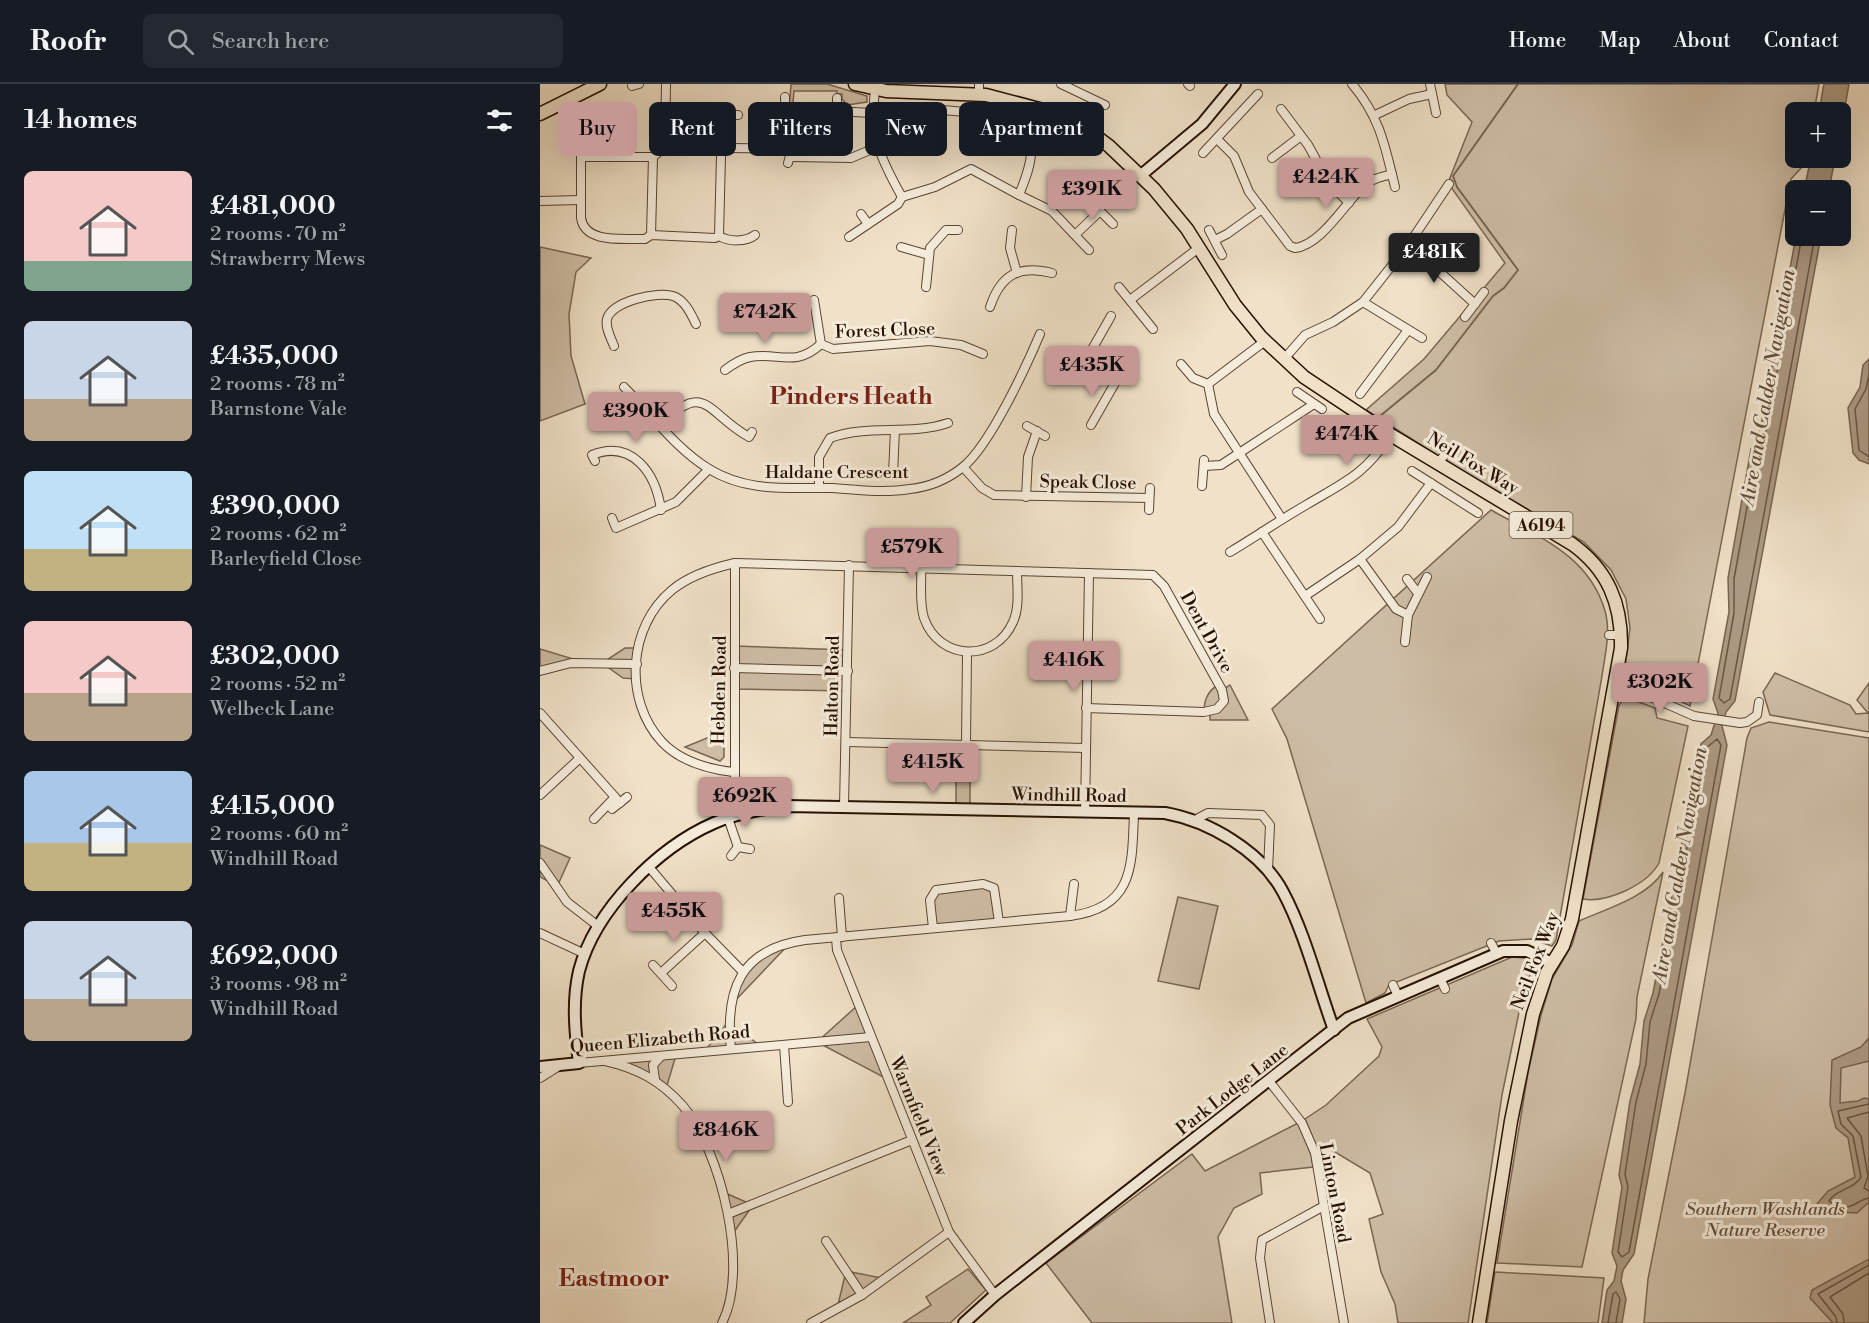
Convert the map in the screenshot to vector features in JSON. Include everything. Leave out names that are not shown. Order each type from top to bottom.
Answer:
[{"type":"main road","points":[[566,102],[600,84]]},
{"type":"main road","name":"Neil Fox Way","points":[[855,84],[875,89],[980,89],[1018,102]]},
{"type":"main road","points":[[540,114],[558,106]]},
{"type":"main road","name":"Neil Fox Way","points":[[1104,145],[1143,179],[1187,229],[1235,305],[1265,341],[1284,359],[1316,386],[1391,435],[1587,556],[1606,579],[1616,598],[1622,635],[1572,919],[1563,946],[1552,963],[1533,1014],[1518,1084],[1479,1323]]},
{"type":"street","points":[[666,84],[666,102]]},
{"type":"street","points":[[1061,84],[1098,102]]},
{"type":"street","points":[[1143,179],[1209,118],[1235,84]]},
{"type":"street","points":[[1352,84],[1375,115],[1382,130],[1395,187]]},
{"type":"street","points":[[1430,84],[1436,112]]},
{"type":"street","points":[[874,102],[875,89]]},
{"type":"street","points":[[1203,153],[1258,94]]},
{"type":"street","points":[[1375,115],[1409,99],[1432,94]]},
{"type":"street","points":[[785,97],[785,102]]},
{"type":"street","points":[[1281,109],[1301,136],[1329,183],[1349,203]]},
{"type":"street","points":[[1272,158],[1301,136]]},
{"type":"street","points":[[1217,139],[1234,156],[1249,192],[1290,246],[1295,248],[1308,244],[1364,185],[1392,174]]},
{"type":"street","points":[[791,156],[790,160],[851,158],[865,152]]},
{"type":"street","points":[[719,236],[722,156]]},
{"type":"street","points":[[882,156],[902,196]]},
{"type":"street","points":[[1019,195],[1030,156]]},
{"type":"street","points":[[651,235],[653,157],[582,157],[582,227],[590,234],[645,239],[651,235],[715,238],[719,236],[727,240],[746,240],[755,235]]},
{"type":"street","points":[[849,237],[898,204],[902,196],[935,187],[971,169],[1052,211],[1089,250]]},
{"type":"street","points":[[1284,359],[1305,335],[1333,322],[1363,302],[1409,244],[1449,184]]},
{"type":"street","points":[[540,201],[581,200]]},
{"type":"street","points":[[1089,200],[1113,224]]},
{"type":"street","points":[[1215,240],[1262,209]]},
{"type":"street","points":[[1075,235],[1100,211]]},
{"type":"street","points":[[861,214],[868,224]]},
{"type":"street","points":[[946,221],[946,230]]},
{"type":"street","points":[[926,287],[929,255],[935,240],[946,230],[958,230]]},
{"type":"street","points":[[1012,230],[1010,248],[1017,273]]},
{"type":"street","points":[[1209,230],[1222,255]]},
{"type":"street","points":[[1409,244],[1475,304]]},
{"type":"street","points":[[901,247],[911,246],[929,255]]},
{"type":"street","points":[[1130,300],[1200,247]]},
{"type":"street","points":[[990,307],[999,285],[1017,273],[1027,269],[1052,273]]},
{"type":"street","points":[[1119,287],[1154,329]]},
{"type":"street","points":[[1465,317],[1484,292]]},
{"type":"street","points":[[614,346],[607,327],[607,318],[614,308],[622,303],[661,295],[674,296],[684,303],[696,324]]},
{"type":"street","name":"Forest Close","points":[[814,300],[821,344]]},
{"type":"street","points":[[1363,302],[1422,338]]},
{"type":"street","points":[[1086,360],[1111,316]]},
{"type":"street","points":[[1360,394],[1408,330]]},
{"type":"street","name":"Haldane Crescent","points":[[624,387],[673,441],[709,469],[751,486],[777,489],[909,490],[930,485],[963,467],[984,446],[1040,334]]},
{"type":"street","name":"Forest Close","points":[[821,344],[833,349],[844,350],[930,341],[961,345],[979,355]]},
{"type":"street","points":[[1208,384],[1265,341]]},
{"type":"street","name":"Forest Close","points":[[725,370],[749,357],[789,359],[810,354],[821,344]]},
{"type":"street","points":[[1181,364],[1193,378],[1208,384]]},
{"type":"street","points":[[1091,425],[1115,383]]},
{"type":"street","points":[[1208,384],[1214,414],[1282,519]]},
{"type":"street","points":[[1298,392],[1322,409]]},
{"type":"street","points":[[660,425],[678,407],[692,400],[703,403],[735,429],[749,437],[752,432]]},
{"type":"street","points":[[1202,486],[1204,463],[1219,466],[1314,404]]},
{"type":"street","points":[[819,488],[819,457],[830,438],[863,430],[928,430],[948,423]]},
{"type":"street","points":[[1027,426],[1045,436]]},
{"type":"street","points":[[893,474],[895,430]]},
{"type":"street","name":"Speak Close","points":[[1026,496],[1028,457],[1037,431]]},
{"type":"street","points":[[1230,552],[1341,486],[1374,460],[1391,435]]},
{"type":"street","points":[[595,461],[592,454],[608,448],[623,450],[637,459],[653,485],[661,510]]},
{"type":"street","points":[[1438,463],[1447,452]]},
{"type":"street","name":"Speak Close","points":[[963,467],[982,488],[994,495],[1149,498]]},
{"type":"street","points":[[612,518],[616,528],[661,510],[689,492],[709,469]]},
{"type":"street","points":[[1412,471],[1478,513]]},
{"type":"street","points":[[1305,597],[1360,559],[1398,527],[1431,483]]},
{"type":"street","name":"Speak Close","points":[[1149,510],[1150,488]]},
{"type":"street","points":[[1262,532],[1320,619]]},
{"type":"street","points":[[1360,559],[1396,609],[1407,615]]},
{"type":"street","points":[[733,772],[695,763],[663,742],[651,726],[637,693],[637,664],[641,634],[659,603],[673,589],[690,578],[708,570],[735,563],[1089,573],[1085,812]]},
{"type":"street","name":"Hebden Road","points":[[731,817],[735,563]]},
{"type":"street","name":"Halton Road","points":[[844,807],[849,565]]},
{"type":"street","points":[[921,567],[922,604],[927,626],[941,642],[951,649],[968,653],[992,646],[1005,636],[1014,621],[1017,571]]},
{"type":"street","name":"Dent Drive","points":[[1086,708],[1204,712],[1217,709],[1224,701],[1222,690],[1157,577],[1149,574],[1089,573]]},
{"type":"street","points":[[1404,642],[1407,615],[1426,577]]},
{"type":"street","points":[[1407,579],[1417,592]]},
{"type":"street","points":[[1608,635],[1622,635]]},
{"type":"street","points":[[966,744],[968,653]]},
{"type":"street","points":[[540,671],[572,663],[637,664]]},
{"type":"street","points":[[734,668],[848,672]]},
{"type":"street","points":[[1614,689],[1644,695],[1694,716],[1744,723],[1757,715],[1760,702]]},
{"type":"street","points":[[540,712],[620,799]]},
{"type":"street","points":[[847,742],[1085,748]]},
{"type":"street","points":[[540,795],[580,758]]},
{"type":"street","points":[[612,809],[620,799]]},
{"type":"street","points":[[594,819],[620,799]]},
{"type":"street","name":"Windhill Road","points":[[579,1063],[574,1009],[585,954],[598,926],[622,895],[660,856],[691,835],[731,817],[786,806],[1165,813],[1212,828],[1242,848],[1268,871],[1283,891],[1334,1030]]},
{"type":"street","points":[[731,1049],[732,994],[743,972],[763,953],[778,945],[839,937],[1070,916],[1097,910],[1108,904],[1122,890],[1132,862],[1134,813]]},
{"type":"street","points":[[1193,821],[1208,813],[1262,815],[1270,825],[1268,871]]},
{"type":"street","points":[[731,817],[738,847]]},
{"type":"street","points":[[738,847],[750,849]]},
{"type":"street","points":[[731,856],[738,847]]},
{"type":"street","points":[[540,862],[567,902],[598,926]]},
{"type":"street","points":[[650,867],[705,933],[743,972]]},
{"type":"street","points":[[933,928],[932,894],[939,888],[971,885],[988,884],[994,888],[999,922]]},
{"type":"street","points":[[1070,916],[1074,884]]},
{"type":"street","name":"Warmfield View","points":[[839,898],[837,950],[949,1233],[995,1295]]},
{"type":"street","points":[[540,933],[585,954]]},
{"type":"street","points":[[661,973],[705,933]]},
{"type":"street","points":[[1491,943],[1497,954]]},
{"type":"street","name":"Park Lodge Lane","points":[[964,1323],[995,1295],[1348,1018],[1497,954],[1523,950],[1552,963]]},
{"type":"street","points":[[653,965],[672,986]]},
{"type":"street","points":[[1440,978],[1445,989]]},
{"type":"street","points":[[1393,985],[1398,996]]},
{"type":"street","name":"Queen Elizabeth Road","points":[[540,1067],[872,1037]]},
{"type":"street","points":[[784,1045],[788,1102]]},
{"type":"street","points":[[655,1080],[653,1065],[661,1056]]},
{"type":"street","points":[[605,1061],[629,1066],[655,1080],[684,1107],[711,1158],[728,1214],[734,1278],[729,1304],[722,1323]]},
{"type":"street","points":[[540,1078],[560,1065]]},
{"type":"street","name":"Linton Road","points":[[1269,1081],[1308,1136],[1315,1153],[1344,1323]]},
{"type":"street","points":[[728,1214],[912,1140]]},
{"type":"street","points":[[1270,1323],[1260,1258],[1262,1240],[1324,1206]]},
{"type":"street","points":[[811,1323],[862,1295],[949,1233]]},
{"type":"street","points":[[826,1241],[862,1295]]},
{"type":"green space","points":[[791,84],[827,84],[867,96],[867,102],[853,104],[853,102],[844,102],[842,94],[837,94],[837,91],[794,91],[793,102],[790,102]]},
{"type":"green space","points":[[1445,84],[1819,84],[1816,102],[1785,102],[1785,168],[1801,168],[1791,180],[1785,180],[1785,210],[1690,706],[1670,696],[1623,682],[1630,628],[1626,599],[1611,570],[1584,542],[1465,473],[1366,410],[1424,359],[1505,263],[1448,183],[1472,122],[1447,95]]},
{"type":"green space","points":[[540,247],[591,258],[576,272],[569,314],[571,356],[585,404],[540,421]]},
{"type":"green space","points":[[1491,510],[1543,539],[1574,561],[1587,575],[1597,592],[1607,619],[1605,660],[1556,940],[1552,946],[1532,939],[1499,941],[1389,985],[1385,993],[1366,1003],[1287,739],[1272,709]]},
{"type":"green space","points":[[734,646],[848,650],[847,691],[734,689]]},
{"type":"green space","points":[[625,648],[638,648],[636,679],[623,678],[602,663]]},
{"type":"green space","points":[[540,649],[586,663],[540,671]]},
{"type":"green space","points":[[1775,673],[1850,705],[1856,714],[1868,713],[1857,700],[1869,683],[1869,732],[1770,715],[1763,692]]},
{"type":"green space","points":[[1219,684],[1222,690],[1230,685],[1248,720],[1210,720],[1210,711],[1204,712],[1205,703],[1209,693]]},
{"type":"green space","points":[[1631,699],[1655,708],[1657,718],[1688,726],[1659,863],[1645,878],[1626,891],[1593,900],[1583,899],[1619,705],[1623,700]]},
{"type":"green space","name":"Southern Washlands Nature Reserve","points":[[1769,722],[1869,738],[1869,1323],[1644,1323],[1648,1279],[1685,1093],[1747,738],[1751,728]]},
{"type":"green space","points":[[724,731],[724,757],[720,761],[685,747]]},
{"type":"green space","points":[[956,746],[970,746],[970,806],[956,806]]},
{"type":"green space","points":[[540,845],[570,858],[556,889],[552,883],[540,877]]},
{"type":"green space","points":[[1663,872],[1637,997],[1636,1019],[1582,1267],[1497,1263],[1528,1073],[1552,979],[1572,945],[1579,921],[1636,896],[1656,881]]},
{"type":"green space","points":[[983,884],[994,888],[999,922],[933,928],[932,894]]},
{"type":"green space","points":[[1178,897],[1218,906],[1199,989],[1158,981]]},
{"type":"green space","points":[[791,942],[730,1006],[751,962]]},
{"type":"green space","points":[[1512,957],[1524,958],[1536,966],[1525,983],[1502,1095],[1468,1323],[1398,1323],[1395,1304],[1381,1272],[1369,1219],[1383,1214],[1370,1173],[1330,1149],[1317,1148],[1305,1119],[1326,1105],[1379,1056],[1382,1047],[1367,1019]]},
{"type":"green space","points":[[858,1005],[887,1079],[817,1042]]},
{"type":"green space","points":[[728,1022],[762,1047],[704,1052]]},
{"type":"green space","points":[[676,1055],[666,1089],[605,1061]]},
{"type":"green space","points":[[1298,1123],[1311,1154],[1313,1167],[1260,1173],[1262,1194],[1234,1208],[1218,1237],[1232,1323],[1092,1323],[1046,1263],[1192,1154],[1205,1171]]},
{"type":"green space","points":[[723,1192],[753,1205],[731,1236]]},
{"type":"green space","points":[[968,1269],[986,1290],[950,1323],[903,1323],[931,1305],[926,1297]]},
{"type":"green space","points":[[846,1271],[887,1279],[837,1309]]},
{"type":"green space","points":[[1495,1272],[1604,1278],[1598,1323],[1487,1323]]},
{"type":"water","points":[[1824,84],[1849,84],[1846,102],[1821,102]]},
{"type":"water","points":[[1809,168],[1833,168],[1831,180],[1806,180]]},
{"type":"water","name":"Aire and Calder Navigation","points":[[1794,246],[1819,246],[1735,701],[1726,712],[1722,726],[1727,745],[1634,1254],[1623,1270],[1621,1281],[1626,1299],[1622,1323],[1602,1323],[1607,1290],[1614,1281],[1617,1266],[1612,1253],[1622,1187],[1619,1175],[1630,1101],[1640,1064],[1644,1021],[1653,993],[1701,744],[1711,735],[1718,713],[1713,699],[1729,612],[1728,578],[1751,449],[1758,442]]},
{"type":"water","points":[[1869,359],[1869,464],[1859,460],[1853,453],[1848,408],[1860,387],[1863,365]]},
{"type":"water","points":[[1869,1038],[1869,1061],[1841,1068],[1840,1103],[1869,1099],[1869,1202],[1857,1213],[1836,1212],[1817,1204],[1828,1191],[1855,1177],[1848,1138],[1836,1128],[1830,1105],[1832,1060],[1861,1047]]},
{"type":"water","points":[[1869,1259],[1869,1323],[1833,1323],[1810,1298],[1812,1290]]},
{"type":"waterway","points":[[1380,416],[1436,370],[1493,296],[1504,288],[1518,270],[1457,187],[1453,176],[1518,84]]},
{"type":"district","name":"Pinders Heath","points":[[851,396]]},
{"type":"district","name":"Eastmoor","points":[[614,1278]]}]
